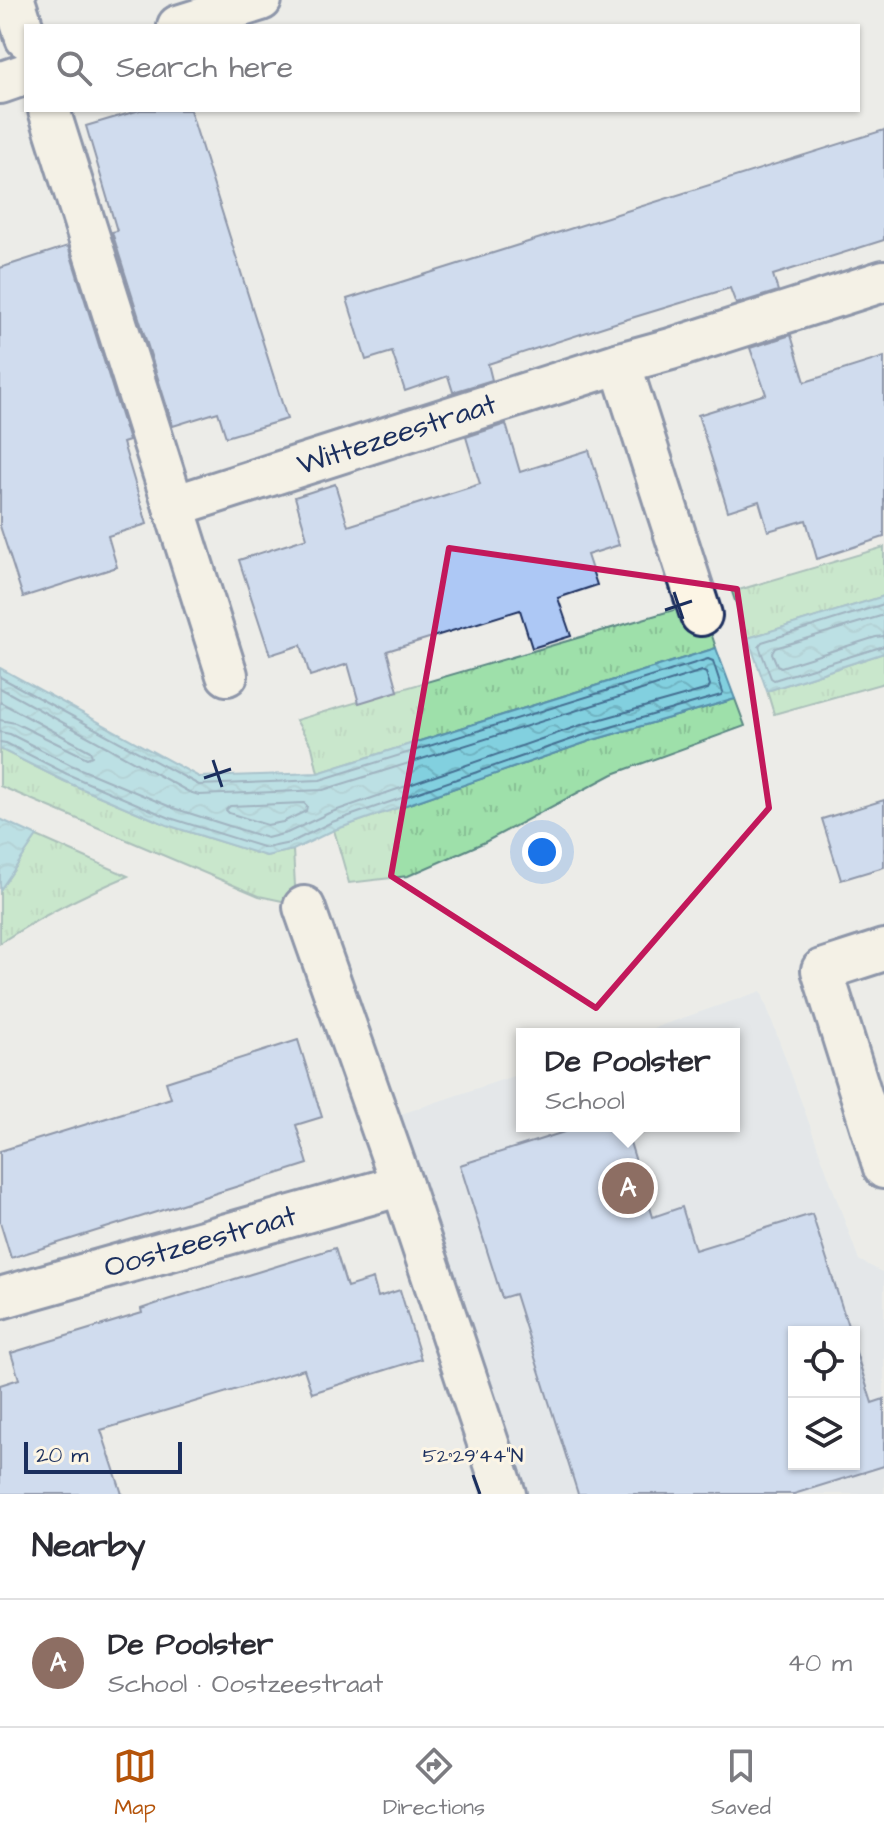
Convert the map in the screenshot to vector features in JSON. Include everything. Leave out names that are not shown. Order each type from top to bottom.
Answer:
[{"type":"street","points":[[14,0],[24,32]]},
{"type":"street","points":[[184,24],[261,0]]},
{"type":"street","points":[[0,83],[24,75]]},
{"type":"street","points":[[50,112],[227,675]]},
{"type":"street","name":"Wittezeestraat","points":[[174,506],[884,281]]},
{"type":"street","points":[[620,363],[701,615]]},
{"type":"street","points":[[304,907],[402,1185],[505,1494]]},
{"type":"street","points":[[884,950],[822,970],[884,1168]]},
{"type":"street","name":"Oostzeestraat","points":[[0,1298],[402,1185]]},
{"type":"highlighted area","points":[[449,548],[737,589],[769,808],[596,1008],[391,876]]},
{"type":"shaded area","points":[[761,991],[859,1260],[884,1273],[884,1494],[526,1494],[398,1115],[516,1075],[516,1132],[740,1132],[740,1028],[653,1028]]},
{"type":"green space","points":[[884,547],[884,596],[748,638],[732,592]]},
{"type":"green space","points":[[701,602],[716,648],[318,773],[312,747],[296,720]]},
{"type":"green space","points":[[884,653],[884,683],[774,714],[767,691]]},
{"type":"green space","points":[[735,699],[745,726],[613,774],[485,842],[408,876],[349,883],[334,830],[593,740]]},
{"type":"green space","points":[[0,749],[64,781],[167,825],[266,856],[293,850],[296,904],[259,896],[0,786]]},
{"type":"green space","points":[[37,836],[128,876],[62,906],[0,943],[0,890]]},
{"type":"water","points":[[884,596],[884,653],[767,691],[748,638]]},
{"type":"water","points":[[716,648],[735,699],[593,740],[334,830],[293,850],[266,856],[167,825],[64,781],[0,749],[0,668],[199,777],[318,773]]},
{"type":"water","points":[[0,819],[37,836],[0,890]]},
{"type":"building","points":[[133,112],[191,112],[287,419],[226,437],[218,412],[173,426],[112,232],[117,231],[86,126]]},
{"type":"building","points":[[884,130],[884,240],[773,275],[778,291],[736,304],[730,288],[615,323],[488,364],[492,380],[453,392],[448,376],[405,391],[392,352],[366,360],[347,299]]},
{"type":"building","points":[[68,246],[129,441],[123,443],[147,524],[108,536],[117,567],[23,597],[0,526],[0,268]]},
{"type":"building","points":[[791,335],[805,382],[884,357],[884,537],[817,559],[806,520],[768,531],[759,501],[728,511],[698,415],[766,394],[750,348]]},
{"type":"building","points":[[506,424],[520,472],[589,450],[619,545],[587,555],[597,585],[558,598],[571,636],[532,648],[520,610],[387,651],[398,691],[359,703],[348,664],[310,676],[301,645],[270,655],[239,560],[307,538],[295,497],[335,484],[348,526],[480,484],[466,437]]},
{"type":"building","points":[[884,800],[884,867],[841,880],[822,819]]},
{"type":"building","points":[[298,1040],[322,1117],[296,1125],[308,1164],[11,1258],[0,1222],[0,1151],[171,1098],[166,1082]]},
{"type":"building","points":[[564,1132],[627,1132],[653,1217],[682,1207],[695,1250],[812,1214],[848,1326],[788,1326],[788,1470],[860,1470],[860,1365],[872,1403],[884,1399],[884,1466],[794,1494],[578,1494],[515,1294],[502,1298],[460,1165]]},
{"type":"building","points":[[335,1248],[347,1287],[373,1279],[378,1297],[400,1290],[421,1359],[312,1393],[304,1369],[101,1430],[122,1494],[0,1494],[0,1385],[19,1379],[11,1353]]},
{"type":"place","name":"De Poolster","points":[[628,1188]]}]
